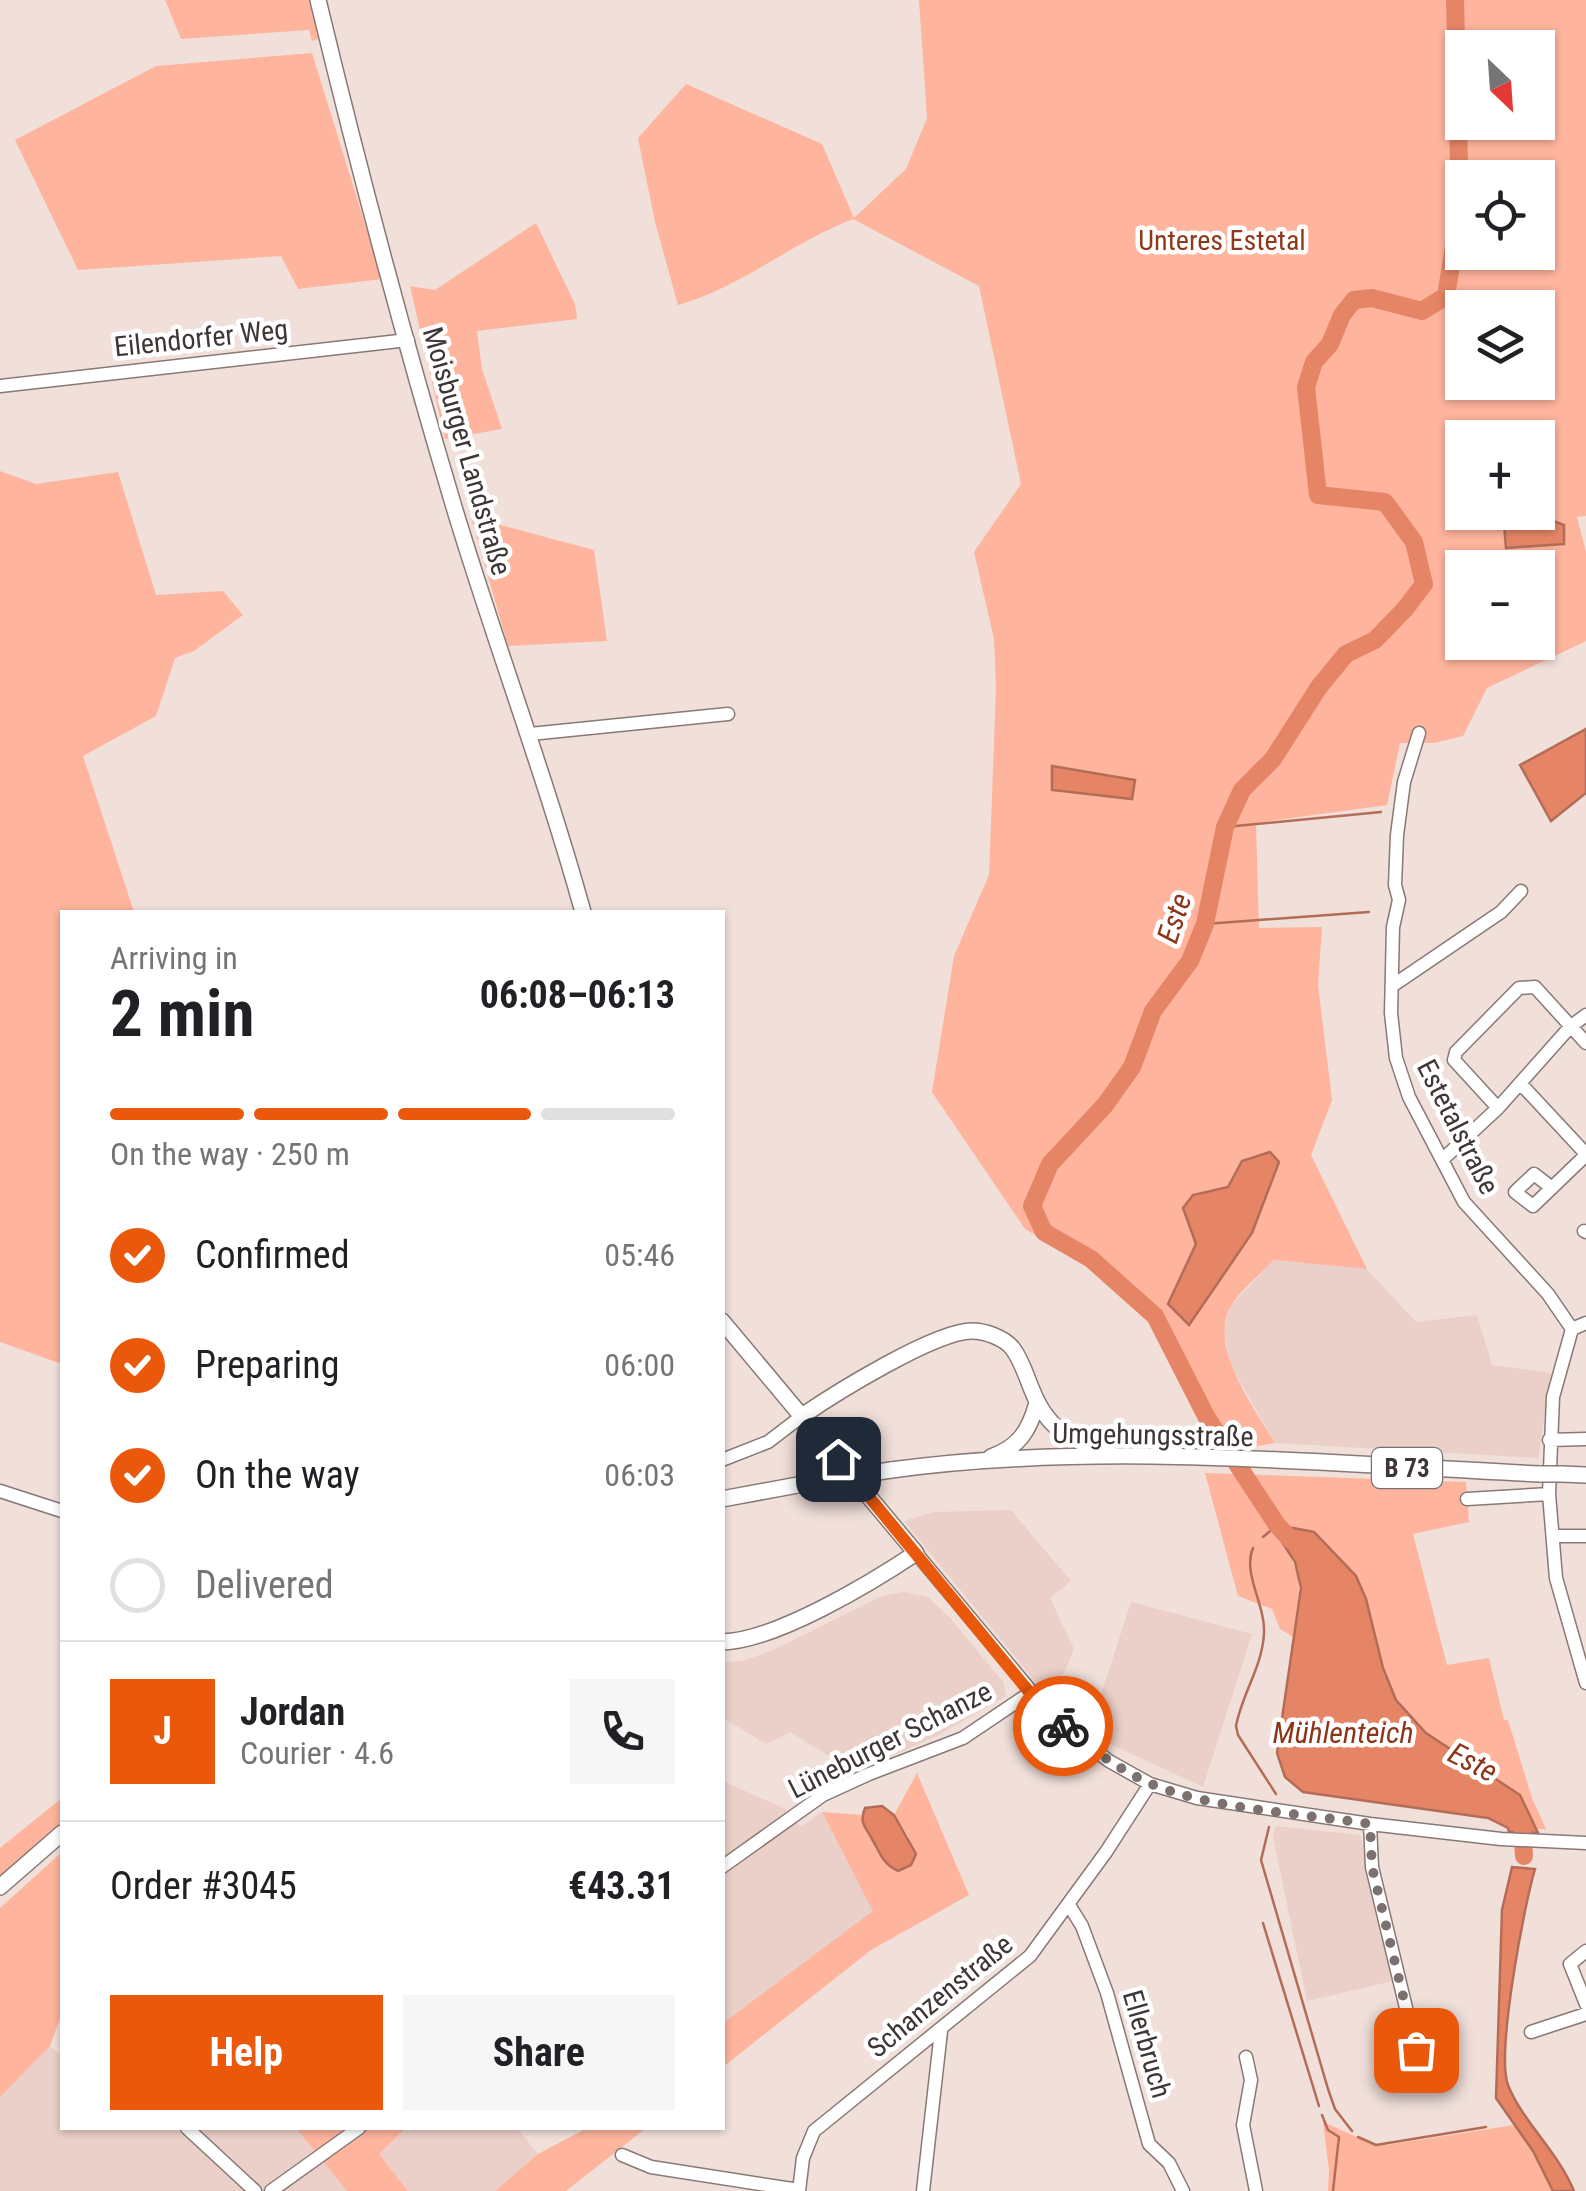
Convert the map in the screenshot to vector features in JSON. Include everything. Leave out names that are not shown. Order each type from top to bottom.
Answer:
[{"type":"main road","name":"Moisburger Landstraße","points":[[318,0],[455,509],[530,734],[581,910]]},
{"type":"main road","points":[[725,1325],[802,1416],[939,1340],[970,1330],[992,1335],[1010,1345],[1037,1403],[1056,1428],[1071,1440],[1118,1456]]},
{"type":"main road","points":[[980,1461],[1017,1444],[1029,1429],[1037,1403]]},
{"type":"main road","name":"Lüneburger Schanze","points":[[802,1416],[916,1553]]},
{"type":"main road","name":"Umgehungsstraße","points":[[725,1500],[891,1470],[980,1461],[1118,1456],[1586,1475]]},
{"type":"main road","points":[[725,1641],[767,1633],[865,1584],[916,1553]]},
{"type":"main road","points":[[0,1887],[60,1835]]},
{"type":"street","name":"Eilendorfer Weg","points":[[0,386],[408,340]]},
{"type":"street","points":[[530,734],[728,714]]},
{"type":"street","name":"Estetalstraße","points":[[1418,734],[1404,782],[1397,835],[1395,885],[1399,900],[1393,927],[1392,986],[1396,1058],[1409,1096],[1464,1202],[1548,1294],[1572,1329]]},
{"type":"street","points":[[1392,986],[1501,912],[1521,891]]},
{"type":"street","points":[[1498,1108],[1454,1060],[1456,1052],[1519,988],[1535,987],[1586,1043]]},
{"type":"street","points":[[1443,1159],[1498,1108],[1570,1026],[1586,1015]]},
{"type":"street","points":[[1520,1083],[1586,1154],[1552,1188]]},
{"type":"street","points":[[1586,1324],[1572,1329],[1554,1397],[1549,1440],[1556,1578],[1586,1684]]},
{"type":"street","points":[[725,1459],[768,1442],[802,1416]]},
{"type":"street","points":[[1549,1440],[1586,1439]]},
{"type":"street","points":[[0,1490],[60,1511]]},
{"type":"street","points":[[1467,1499],[1549,1494]]},
{"type":"street","points":[[1554,1536],[1586,1536]]},
{"type":"street","name":"Lüneburger Schanze","points":[[916,1553],[1056,1721],[1109,1761],[1150,1784],[1197,1798],[1370,1824],[1510,1840],[1586,1843]]},
{"type":"street","name":"Lüneburger Schanze","points":[[725,1865],[823,1796],[963,1738],[1030,1693]]},
{"type":"street","name":"Schanzenstraße","points":[[799,2190],[804,2158],[814,2131],[1030,1956],[1150,1784]]},
{"type":"street","points":[[1370,1824],[1372,1867],[1415,2045],[1418,2078]]},
{"type":"street","name":"Ellerbruch","points":[[1069,1904],[1082,1926],[1107,1992],[1149,2144],[1169,2163],[1183,2191]]},
{"type":"street","points":[[1584,1996],[1570,1964],[1586,1951]]},
{"type":"street","points":[[1531,2032],[1586,2014]]},
{"type":"street","points":[[924,2191],[941,2031]]},
{"type":"street","points":[[1246,2058],[1252,2080],[1243,2126],[1256,2191]]},
{"type":"street","points":[[189,2130],[255,2191]]},
{"type":"street","points":[[272,2191],[355,2130]]},
{"type":"street","points":[[622,2155],[651,2168],[799,2190]]},
{"type":"shaded area","points":[[1274,1260],[1367,1269],[1416,1322],[1477,1315],[1492,1365],[1551,1373],[1538,1458],[1275,1443],[1232,1368],[1223,1329],[1230,1307]]},
{"type":"shaded area","points":[[1011,1510],[1071,1581],[1050,1598],[1074,1649],[1064,1673],[1042,1690],[904,1521],[934,1512]]},
{"type":"shaded area","points":[[903,1592],[928,1597],[1003,1682],[1006,1696],[939,1735],[855,1772],[790,1732],[766,1744],[725,1719],[725,1662],[743,1661],[775,1649],[882,1596]]},
{"type":"shaded area","points":[[1131,1602],[1252,1634],[1203,1787],[1106,1742],[1090,1728]]},
{"type":"shaded area","points":[[725,1782],[785,1809],[801,1827],[822,1812],[874,1911],[725,2022]]},
{"type":"shaded area","points":[[1276,1826],[1360,1835],[1393,1981],[1307,2001],[1273,1837]]},
{"type":"shaded area","points":[[50,2046],[60,2054],[60,2130],[181,2130],[190,2136],[196,2130],[298,2130],[347,2191],[0,2191],[0,2097]]},
{"type":"shaded area","points":[[404,2130],[519,2130],[538,2154],[495,2191],[408,2191],[379,2154]]},
{"type":"green space","points":[[165,0],[315,0],[324,37],[312,41],[309,30],[181,39]]},
{"type":"green space","name":"Unteres Estetal","points":[[919,0],[1586,0],[1586,516],[1577,517],[1586,552],[1586,641],[1555,656],[1555,550],[1445,550],[1445,660],[1546,660],[1487,688],[1463,736],[1434,743],[1400,743],[1387,805],[1256,823],[1259,928],[1322,927],[1318,985],[1332,1100],[1311,1155],[1367,1269],[1274,1260],[1231,1306],[1225,1322],[1229,1358],[1275,1443],[1216,1443],[1149,1321],[1085,1265],[1025,1229],[932,1092],[954,956],[989,875],[996,688],[994,639],[974,552],[1021,484],[979,286],[853,219],[723,287],[678,305],[655,222],[638,138],[686,84],[822,144],[854,218],[906,169],[927,118]]},
{"type":"green space","points":[[312,53],[382,279],[298,289],[281,256],[78,270],[15,140],[156,66]]},
{"type":"green space","points":[[536,223],[575,304],[577,319],[477,331],[482,369],[502,429],[445,439],[410,286],[435,290]]},
{"type":"green space","points":[[0,471],[36,484],[118,472],[156,595],[223,591],[243,615],[194,651],[175,658],[156,716],[83,756],[133,910],[60,910],[60,1363],[0,1342]]},
{"type":"green space","points":[[471,517],[594,550],[607,641],[508,646]]},
{"type":"green space","points":[[1205,1473],[1466,1482],[1469,1522],[1413,1534],[1447,1665],[1489,1658],[1504,1720],[1508,1720],[1532,1798],[1546,1829],[1537,1829],[1520,1795],[1426,1733],[1396,1700],[1383,1668],[1366,1599],[1273,1528],[1296,1569],[1299,1591],[1293,1637],[1280,1629],[1272,1609],[1238,1596]]},
{"type":"green space","points":[[917,1773],[969,1895],[871,1950],[725,2065],[725,2022],[873,1911],[822,1812],[862,1815],[876,1850],[909,1837],[894,1815]]},
{"type":"green space","points":[[60,1800],[60,1826],[0,1877],[0,1848]]},
{"type":"green space","points":[[60,1854],[60,2018],[50,2046],[0,2097],[0,1908]]},
{"type":"green space","points":[[1323,2122],[1370,2143],[1387,2145],[1514,2125],[1533,2151],[1553,2191],[1328,2191]]},
{"type":"green space","points":[[298,2130],[404,2130],[379,2154],[408,2191],[347,2191]]},
{"type":"green space","points":[[583,2130],[643,2130],[566,2191],[495,2191],[538,2154]]},
{"type":"water","points":[[1555,521],[1564,525],[1564,544],[1506,548],[1504,530],[1555,530]]},
{"type":"water","points":[[1586,729],[1586,793],[1551,821],[1520,765]]},
{"type":"water","points":[[1052,766],[1135,780],[1132,799],[1052,790]]},
{"type":"water","points":[[1270,1152],[1279,1162],[1252,1233],[1189,1325],[1168,1304],[1196,1244],[1183,1208],[1193,1195],[1228,1187],[1242,1161]]},
{"type":"water","name":"Mühlenteich","points":[[1277,1525],[1314,1532],[1356,1576],[1396,1700],[1426,1733],[1520,1795],[1538,1833],[1509,1832],[1488,1818],[1303,1792],[1285,1777],[1277,1753],[1301,1588],[1295,1562],[1273,1528]]},
{"type":"water","points":[[882,1806],[894,1815],[916,1854],[911,1865],[898,1871],[882,1857],[863,1821],[865,1808]]},
{"type":"water","points":[[1512,1867],[1535,1869],[1508,2012],[1508,2085],[1574,2191],[1553,2191],[1533,2151],[1496,2098],[1502,1910]]},
{"type":"waterway","name":"Este","points":[[1291,1540],[1277,1525],[1207,1418],[1155,1316],[1091,1259],[1044,1232],[1032,1206],[1050,1164],[1105,1105],[1132,1067],[1153,1011],[1190,961],[1205,924],[1225,827],[1242,790],[1273,759],[1319,687],[1346,654],[1375,640],[1424,584],[1414,542],[1385,502],[1318,495],[1306,387],[1314,362],[1330,344],[1342,315],[1354,300],[1372,298],[1422,311],[1446,296],[1460,208],[1455,0]]},
{"type":"waterway","points":[[1225,827],[1381,812]]},
{"type":"waterway","points":[[1205,924],[1369,912]]},
{"type":"waterway","points":[[1263,1537],[1277,1525]]},
{"type":"waterway","points":[[1253,1548],[1250,1568],[1264,1634],[1260,1658],[1236,1726],[1276,1794]]},
{"type":"waterway","name":"Este","points":[[1522,1825],[1524,1856]]},
{"type":"waterway","points":[[1269,1827],[1261,1860],[1328,2089],[1335,2109],[1352,2131]]},
{"type":"waterway","points":[[1263,1923],[1319,2106]]},
{"type":"waterway","points":[[1322,2115],[1328,2130],[1339,2137],[1333,2191]]},
{"type":"waterway","points":[[1358,2137],[1376,2145],[1486,2127]]},
{"type":"way so far","points":[[1063,1726],[1109,1761],[1150,1784],[1197,1798],[1370,1824],[1372,1867],[1416,2050]]},
{"type":"route","points":[[838,1459],[1030,1693],[1063,1726]]}]
